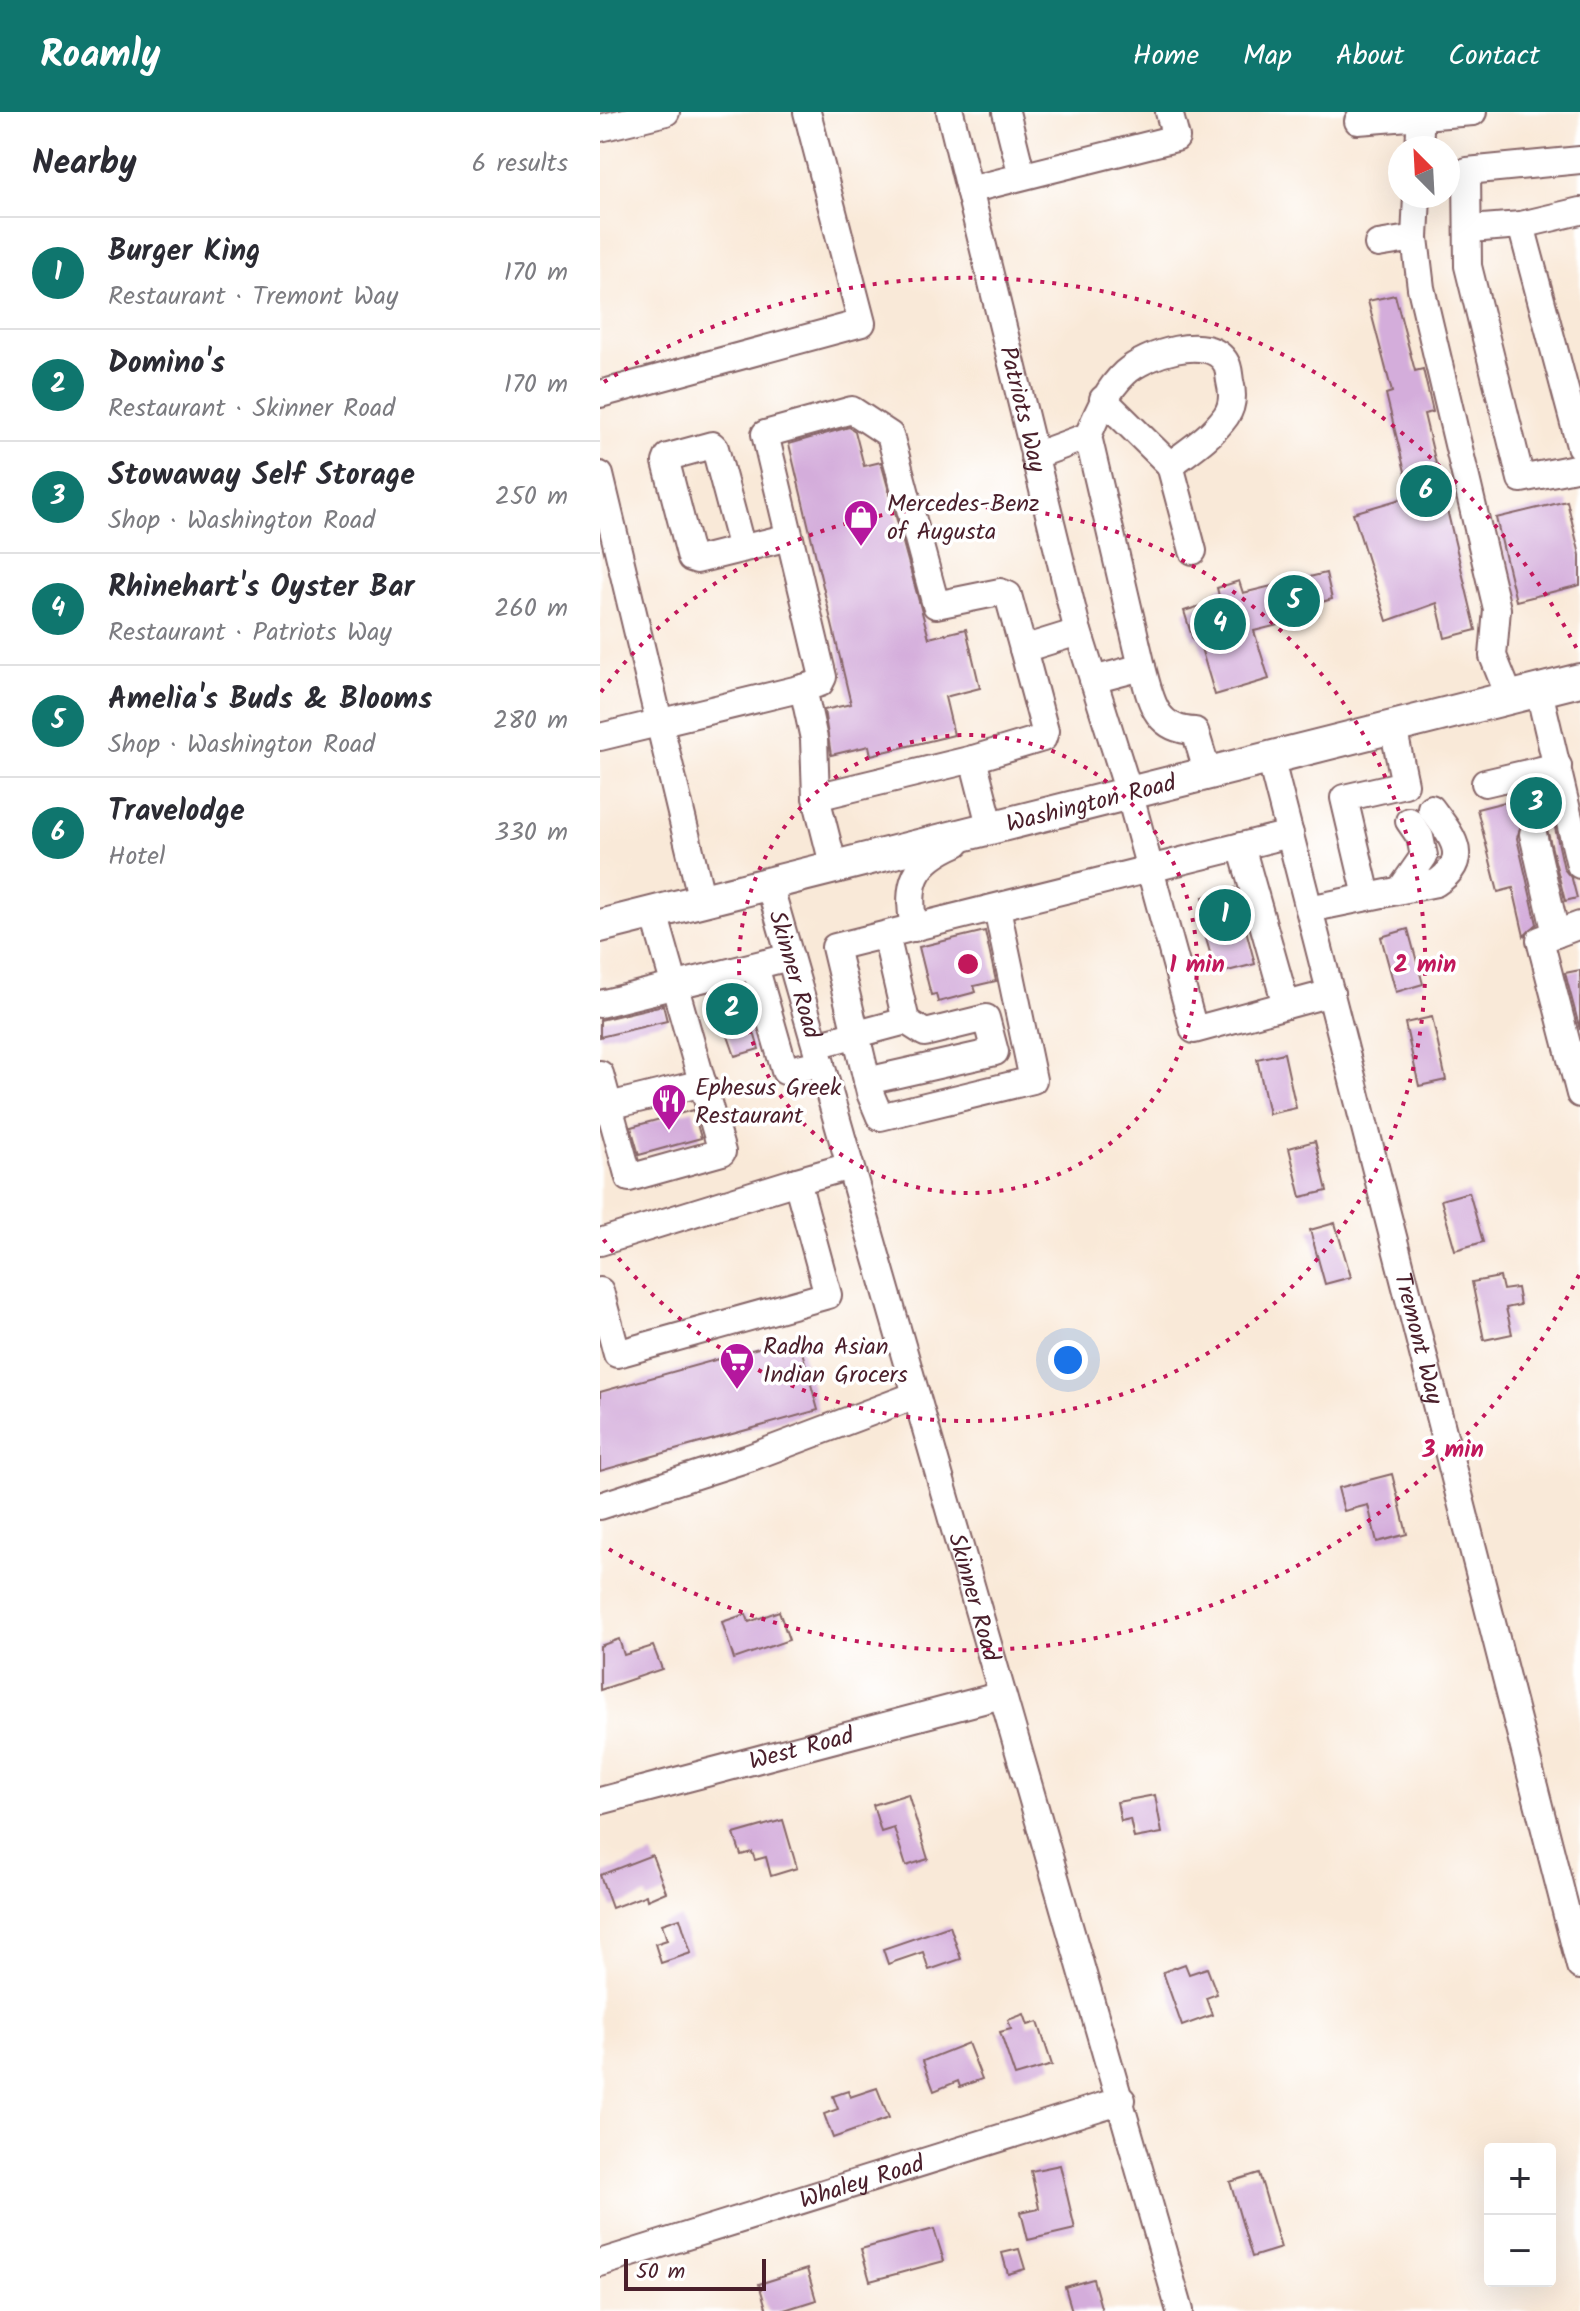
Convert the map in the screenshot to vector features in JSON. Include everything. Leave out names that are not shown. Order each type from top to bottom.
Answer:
[{"type":"main road","name":"Washington Road","points":[[600,926],[1130,796],[1270,757],[1580,680]]},
{"type":"street","points":[[600,128],[666,112]]},
{"type":"street","points":[[600,394],[862,323],[807,112]]},
{"type":"street","name":"Patriots Way","points":[[950,112],[1078,632],[1130,796],[1194,1030],[1286,1005]]},
{"type":"street","points":[[1006,112],[1022,176]]},
{"type":"street","points":[[969,190],[1176,138],[1169,112]]},
{"type":"street","points":[[1358,121],[1473,112]]},
{"type":"street","points":[[1420,136],[1421,114]]},
{"type":"street","points":[[1580,160],[1467,171],[1468,266],[1521,479],[1580,467]]},
{"type":"street","points":[[1416,208],[1415,238],[1421,288],[1497,609],[1493,656],[1524,694],[1558,766],[1580,865]]},
{"type":"street","points":[[1470,229],[1521,225],[1580,211]]},
{"type":"street","points":[[1521,225],[1580,446]]},
{"type":"street","points":[[1378,244],[1415,238]]},
{"type":"street","points":[[1170,465],[1206,439],[1228,414],[1233,394],[1226,362],[1214,352],[1173,348],[1127,371],[1103,399],[1088,436],[1154,712],[1166,725],[1195,731],[1208,774]]},
{"type":"street","points":[[1103,399],[1170,465],[1193,551]]},
{"type":"street","points":[[600,737],[820,683],[823,677],[765,434],[852,410],[894,441],[936,605],[1000,592],[1008,595],[1045,731],[1043,738],[973,759],[816,797]]},
{"type":"street","points":[[1034,456],[1088,436]]},
{"type":"street","points":[[600,475],[702,901]]},
{"type":"street","points":[[742,549],[789,537]]},
{"type":"street","points":[[1023,649],[1078,632]]},
{"type":"street","points":[[1093,680],[1142,667]]},
{"type":"street","points":[[803,688],[814,739],[816,797],[834,868]]},
{"type":"street","points":[[1309,909],[1401,889],[1424,856],[1415,805],[1393,727]]},
{"type":"street","name":"Tremont Way","points":[[1270,757],[1580,1966]]},
{"type":"street","points":[[914,928],[909,891],[927,860],[987,830],[973,759]]},
{"type":"street","points":[[1485,783],[1558,766]]},
{"type":"street","points":[[1367,896],[1344,798],[1415,805]]},
{"type":"street","points":[[997,908],[1033,1080],[880,1117],[868,1087],[835,947],[1290,834]]},
{"type":"street","points":[[1533,834],[1568,929],[1540,940],[1580,1094]]},
{"type":"street","points":[[1241,846],[1286,1005],[1331,993]]},
{"type":"street","name":"Skinner Road","points":[[769,884],[1122,2100],[1180,2311]]},
{"type":"street","points":[[600,1074],[629,1178],[722,1152],[654,913]]},
{"type":"street","points":[[868,1087],[995,1052],[986,1018],[925,1033],[906,1021],[886,935]]},
{"type":"street","points":[[600,1004],[790,957]]},
{"type":"street","points":[[755,966],[785,1071],[855,1034],[906,1021]]},
{"type":"street","points":[[609,1106],[703,1083]]},
{"type":"street","points":[[600,1242],[850,1166]]},
{"type":"street","points":[[600,1291],[617,1354],[828,1295],[797,1181]]},
{"type":"street","points":[[600,1506],[749,1458],[916,1395]]},
{"type":"street","name":"West Road","points":[[600,1801],[1002,1695]]},
{"type":"street","name":"Whaley Road","points":[[600,2263],[1122,2100]]},
{"type":"building","points":[[1395,295],[1415,371],[1423,369],[1433,412],[1424,414],[1476,630],[1445,638],[1437,603],[1387,621],[1353,513],[1411,496],[1386,394],[1392,392],[1368,301]]},
{"type":"building","name":"Mercedes-Benz of Augusta","points":[[849,427],[855,431],[864,466],[881,462],[929,638],[966,629],[980,688],[945,697],[954,735],[871,755],[869,746],[831,755],[824,710],[851,704],[789,444]]},
{"type":"building","points":[[1567,501],[1580,555],[1580,585],[1516,601],[1496,518]]},
{"type":"building","points":[[1326,573],[1332,599],[1315,604],[1318,615],[1254,631],[1269,679],[1215,695],[1198,638],[1193,640],[1184,611],[1220,600],[1217,588],[1239,581],[1243,593]]},
{"type":"building","points":[[1517,799],[1522,822],[1517,838],[1537,924],[1524,936],[1513,888],[1498,892],[1477,809]]},
{"type":"building","points":[[1554,823],[1564,869],[1572,879],[1577,898],[1565,901],[1546,825]]},
{"type":"building","points":[[1235,888],[1255,964],[1216,974],[1205,935],[1212,933],[1203,897]]},
{"type":"building","points":[[1408,929],[1423,984],[1396,992],[1381,937]]},
{"type":"building","points":[[985,931],[996,981],[974,986],[976,992],[938,1002],[936,994],[931,995],[919,947]]},
{"type":"building","points":[[1580,970],[1580,1030],[1565,973]]},
{"type":"building","points":[[740,986],[759,1049],[735,1056],[713,993]]},
{"type":"building","points":[[663,1005],[667,1021],[600,1037],[600,1020]]},
{"type":"building","points":[[1432,1017],[1446,1080],[1419,1086],[1405,1023]]},
{"type":"building","points":[[1284,1053],[1296,1108],[1269,1114],[1257,1059]]},
{"type":"building","name":"Ephesus Greek Restaurant","points":[[693,1110],[701,1138],[639,1155],[631,1127]]},
{"type":"building","points":[[1315,1141],[1327,1191],[1301,1197],[1289,1148]]},
{"type":"building","points":[[1469,1192],[1483,1242],[1455,1250],[1441,1200]]},
{"type":"building","points":[[1335,1223],[1351,1277],[1325,1284],[1310,1230]]},
{"type":"building","points":[[1500,1277],[1503,1290],[1517,1288],[1520,1305],[1506,1308],[1512,1334],[1484,1340],[1472,1282]]},
{"type":"building","points":[[798,1337],[818,1410],[600,1471],[600,1392]]},
{"type":"building","points":[[1392,1474],[1407,1534],[1377,1542],[1368,1505],[1344,1511],[1338,1488]]},
{"type":"building","points":[[779,1611],[789,1640],[734,1659],[722,1622],[746,1614],[749,1622]]},
{"type":"building","points":[[619,1639],[624,1655],[653,1646],[662,1669],[600,1690],[600,1646]]},
{"type":"building","points":[[908,1794],[928,1859],[906,1866],[894,1828],[881,1832],[873,1805]]},
{"type":"building","points":[[1155,1795],[1162,1833],[1134,1838],[1130,1819],[1121,1821],[1117,1802]]},
{"type":"building","points":[[783,1820],[797,1868],[771,1876],[766,1857],[755,1860],[752,1852],[741,1855],[734,1834]]},
{"type":"building","points":[[652,1855],[666,1892],[647,1900],[646,1895],[612,1908],[600,1875]]},
{"type":"building","points":[[680,1918],[691,1953],[661,1963],[655,1944],[667,1940],[662,1924]]},
{"type":"building","points":[[950,1926],[961,1959],[929,1970],[923,1952],[888,1964],[883,1949]]},
{"type":"building","points":[[1185,1964],[1189,1974],[1207,1968],[1217,1994],[1206,1998],[1212,2015],[1182,2026],[1163,1972]]},
{"type":"building","points":[[1024,2014],[1028,2025],[1038,2022],[1052,2065],[1015,2076],[1000,2032],[1011,2029],[1008,2020]]},
{"type":"building","points":[[968,2043],[982,2079],[960,2087],[958,2081],[934,2091],[923,2061]]},
{"type":"building","points":[[877,2088],[889,2118],[833,2138],[824,2114],[838,2109],[833,2096],[848,2091],[850,2097]]},
{"type":"building","points":[[1060,2165],[1075,2229],[1028,2240],[1021,2212],[1039,2208],[1031,2171]]},
{"type":"building","points":[[1259,2173],[1281,2248],[1252,2257],[1230,2182]]},
{"type":"building","points":[[934,2229],[944,2261],[870,2281],[861,2249]]},
{"type":"building","points":[[1019,2249],[1025,2269],[1008,2274],[1002,2253]]},
{"type":"building","points":[[807,2269],[816,2300],[781,2311],[767,2311],[759,2284]]},
{"type":"building","points":[[1093,2279],[1102,2311],[1072,2311],[1065,2287]]},
{"type":"place","name":"Travelodge","points":[[1426,491]]},
{"type":"place","name":"Mercedes-Benz of Augusta","points":[[861,548]]},
{"type":"place","name":"Amelia's Buds & Blooms","points":[[1294,601]]},
{"type":"place","name":"Rhinehart's Oyster Bar","points":[[1220,624]]},
{"type":"place","name":"Stowaway Self Storage","points":[[1536,803]]},
{"type":"place","name":"Burger King","points":[[1225,915]]},
{"type":"place","name":"Domino's","points":[[732,1009]]},
{"type":"place","name":"Ephesus Greek Restaurant","points":[[669,1132]]},
{"type":"place","name":"Radha Asian Indian Grocers","points":[[737,1391]]}]
